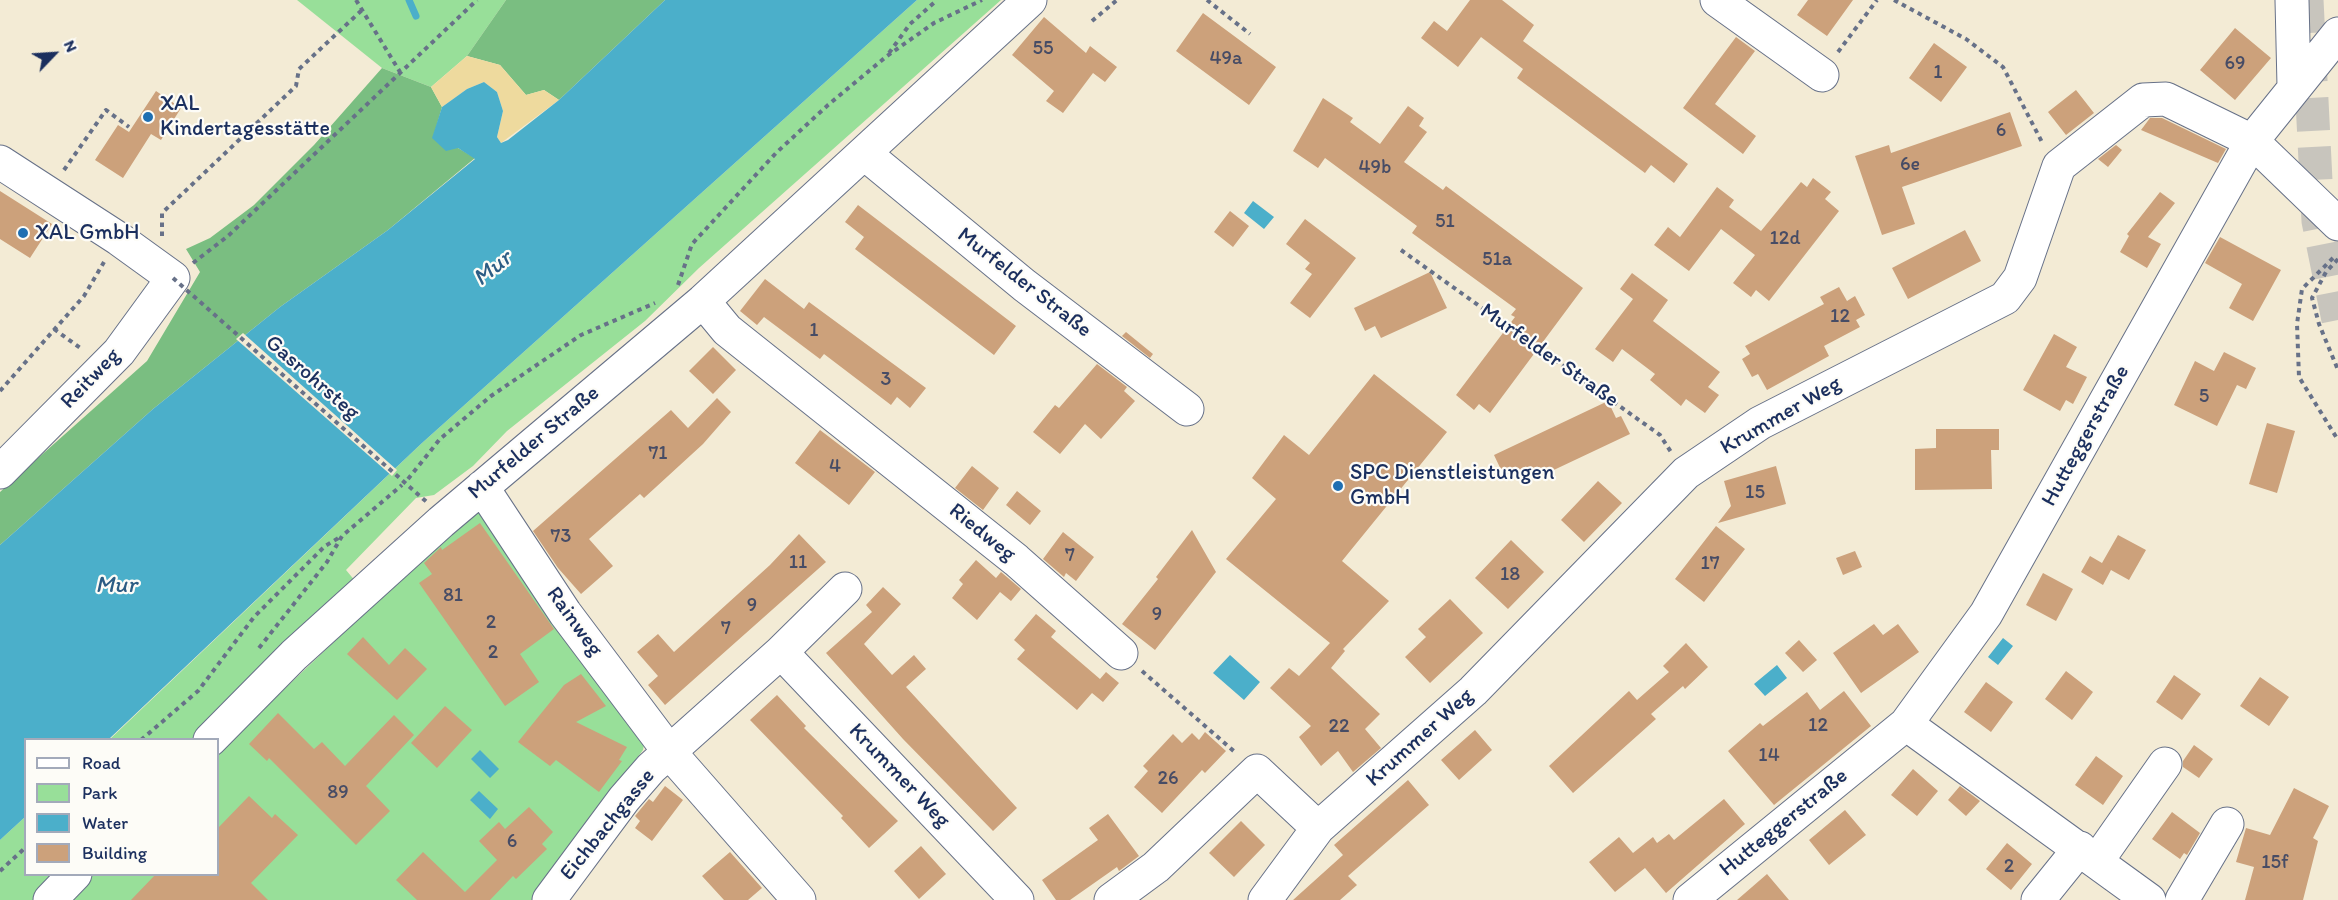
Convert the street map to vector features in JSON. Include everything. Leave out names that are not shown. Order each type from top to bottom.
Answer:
[{"type":"street","name":"Murfelder Straße","points":[[212,738],[294,655],[689,298],[864,153],[1030,0]]},
{"type":"street","points":[[1717,0],[1821,75]]},
{"type":"street","points":[[2292,0],[2294,86]]},
{"type":"street","name":"Hutteggerstraße","points":[[1690,900],[1906,724],[1986,614],[2252,141],[2338,33]]},
{"type":"street","name":"Krummer Weg","points":[[1265,900],[1318,828],[1473,691],[1686,473],[1760,423],[2005,298],[2020,278],[2058,166],[2144,100],[2166,99],[2252,141],[2338,224]]},
{"type":"street","name":"Murfelder Straße","points":[[864,153],[1024,285],[1187,409]]},
{"type":"street","points":[[0,162],[119,238],[177,271]]},
{"type":"street","name":"Reitweg","points":[[0,472],[119,352],[177,271]]},
{"type":"street","name":"Riedweg","points":[[689,298],[1016,560],[1121,653]]},
{"type":"street","name":"Rainweg","points":[[482,487],[565,613],[671,754],[799,900]]},
{"type":"street","points":[[671,754],[845,589]]},
{"type":"street","name":"Krummer Weg","points":[[781,652],[1017,900]]},
{"type":"street","points":[[1906,724],[2149,900]]},
{"type":"street","name":"Eichbachgasse","points":[[549,900],[624,800],[651,768],[671,754]]},
{"type":"street","points":[[2038,900],[2088,854],[2165,764]]},
{"type":"street","points":[[1111,900],[1156,867],[1257,771],[1318,828]]},
{"type":"street","points":[[2182,900],[2227,824]]},
{"type":"street","points":[[50,900],[73,876]]},
{"type":"path","points":[[356,0],[400,72]]},
{"type":"path","points":[[362,10],[299,69],[296,86],[162,213],[177,271],[228,236],[477,0]]},
{"type":"path","points":[[887,56],[910,24],[937,0]]},
{"type":"path","points":[[689,298],[693,244],[776,153],[828,105],[887,56],[934,23],[982,0]]},
{"type":"path","points":[[1092,21],[1117,0]]},
{"type":"path","points":[[1207,0],[1250,34]]},
{"type":"path","points":[[1821,75],[1876,0]]},
{"type":"path","points":[[1894,0],[1966,39],[2003,67],[2044,146],[2063,163]]},
{"type":"path","points":[[47,192],[106,110],[129,127]]},
{"type":"path","points":[[0,391],[84,296],[119,238]]},
{"type":"path","name":"Murfelder Straße","points":[[1401,250],[1660,435],[1686,473]]},
{"type":"path","points":[[2336,259],[2326,272],[2313,298],[2319,324],[2338,370]]},
{"type":"path","points":[[2336,259],[2302,289],[2297,324],[2299,377],[2338,440]]},
{"type":"path","name":"Gasrohrsteg","points":[[177,271],[429,504]]},
{"type":"path","points":[[408,479],[440,439],[491,396],[581,335],[664,299]]},
{"type":"path","points":[[54,329],[83,351]]},
{"type":"path","points":[[143,738],[198,691],[254,617],[326,546],[342,536],[402,485]]},
{"type":"path","points":[[255,656],[327,562],[342,536]]},
{"type":"path","points":[[1121,653],[1257,771]]},
{"type":"path","points":[[0,871],[24,849]]},
{"type":"green space","points":[[297,0],[506,0],[467,56],[431,87],[382,68]]},
{"type":"green space","points":[[506,0],[665,0],[559,100],[544,90],[526,95],[500,65],[467,56]]},
{"type":"green space","points":[[917,0],[1001,0],[699,268],[645,321],[507,431],[473,466],[434,495],[416,498],[346,570],[356,582],[200,738],[111,738],[422,443]]},
{"type":"green space","points":[[382,68],[431,87],[442,107],[433,138],[475,158],[388,230],[280,307],[153,409],[0,545],[0,492],[147,361],[200,272],[186,249],[210,238],[254,205],[314,145]]},
{"type":"green space","points":[[477,506],[645,739],[643,750],[532,900],[61,900],[87,876],[219,876],[219,751]]},
{"type":"green space","points":[[24,818],[24,876],[61,876],[37,900],[0,900],[0,840]]},
{"type":"sand","points":[[467,56],[500,65],[526,95],[544,90],[559,100],[501,143],[497,137],[503,111],[497,92],[484,82],[467,89],[442,107],[431,87]]},
{"type":"water","name":"Mur","points":[[665,0],[917,0],[422,443],[110,738],[24,738],[24,818],[0,840],[0,545],[153,409],[280,307],[388,230],[475,159],[458,148],[446,151],[432,138],[442,107],[467,89],[484,82],[497,92],[503,111],[497,137],[501,143],[559,100]]},
{"type":"water","points":[[1253,201],[1274,217],[1264,229],[1244,213]]},
{"type":"water","points":[[2003,638],[2013,646],[1998,665],[1988,657]]},
{"type":"water","points":[[1230,655],[1260,682],[1244,700],[1213,673]]},
{"type":"water","points":[[1777,665],[1787,678],[1765,696],[1754,684]]},
{"type":"water","points":[[480,750],[499,769],[490,778],[471,759]]},
{"type":"water","points":[[479,791],[498,809],[490,819],[470,800]]},
{"type":"pier","points":[[243,333],[397,470],[392,476],[236,339]]},
{"type":"building","points":[[1470,0],[1502,0],[1534,25],[1523,41],[1688,164],[1674,183],[1651,165],[1645,173],[1517,78],[1523,69],[1481,37],[1458,67],[1421,38],[1434,21],[1447,31]]},
{"type":"building","points":[[1808,0],[1853,0],[1827,36],[1797,15]]},
{"type":"building","points":[[1203,13],[1276,67],[1249,105],[1176,51]]},
{"type":"building","points":[[1044,17],[1086,53],[1090,46],[1117,67],[1105,82],[1093,73],[1063,113],[1046,101],[1054,91],[1012,55]]},
{"type":"building","points":[[2235,28],[2271,58],[2235,100],[2200,70]]},
{"type":"building","points":[[1736,37],[1755,51],[1715,104],[1756,136],[1743,154],[1683,108]]},
{"type":"building","points":[[1934,43],[1967,67],[1941,102],[1909,78]]},
{"type":"building","points":[[2076,90],[2094,113],[2066,135],[2048,112]]},
{"type":"building","points":[[156,91],[181,108],[161,140],[151,134],[123,178],[95,160],[118,125],[129,132]]},
{"type":"building","points":[[1323,98],[1353,118],[1350,122],[1380,144],[1408,106],[1424,118],[1419,126],[1427,132],[1404,162],[1443,190],[1446,186],[1583,288],[1490,413],[1479,404],[1474,410],[1456,395],[1515,317],[1511,315],[1516,309],[1412,233],[1417,226],[1325,158],[1318,168],[1293,151]]},
{"type":"building","points":[[2010,112],[2022,146],[1902,187],[1915,224],[1882,235],[1855,156],[1889,145],[1891,153]]},
{"type":"building","points":[[2150,118],[2162,118],[2226,149],[2218,163],[2141,130]]},
{"type":"building","points":[[2116,145],[2122,150],[2108,167],[2098,159]]},
{"type":"building","points":[[1813,178],[1831,192],[1825,199],[1839,211],[1769,301],[1756,290],[1751,297],[1733,283],[1755,255],[1721,229],[1689,271],[1654,245],[1668,227],[1680,237],[1717,187],[1734,200],[1729,207],[1761,231],[1801,182],[1807,187]]},
{"type":"building","name":"XAL GmbH","points":[[0,191],[52,224],[30,258],[0,239]]},
{"type":"building","points":[[2160,192],[2175,203],[2148,237],[2161,244],[2147,268],[2120,252],[2129,236],[2127,234]]},
{"type":"building","points":[[858,205],[1016,326],[994,355],[855,249],[864,237],[845,222]]},
{"type":"building","points":[[1230,211],[1249,226],[1233,247],[1214,232]]},
{"type":"building","points":[[1305,219],[1356,258],[1310,318],[1290,303],[1312,274],[1305,269],[1310,263],[1286,244]]},
{"type":"building","points":[[1965,230],[1981,261],[1908,299],[1892,268]]},
{"type":"building","points":[[2220,237],[2281,270],[2253,321],[2229,308],[2242,284],[2205,263]]},
{"type":"building","points":[[1430,272],[1447,308],[1381,338],[1375,326],[1365,331],[1354,308]]},
{"type":"building","points":[[1632,273],[1668,300],[1653,321],[1720,372],[1708,387],[1719,395],[1705,413],[1686,399],[1681,406],[1650,380],[1655,374],[1622,349],[1613,362],[1595,349],[1633,299],[1620,289]]},
{"type":"building","points":[[765,279],[804,309],[809,302],[926,388],[910,408],[897,397],[891,405],[824,354],[820,359],[764,317],[757,325],[740,311]]},
{"type":"building","points":[[1839,287],[1847,301],[1855,296],[1865,315],[1856,320],[1860,327],[1824,346],[1829,356],[1767,390],[1758,374],[1752,377],[1742,359],[1750,354],[1745,346],[1824,304],[1820,297]]},
{"type":"building","points":[[1126,332],[1153,354],[1150,358],[1122,336]]},
{"type":"building","points":[[2054,334],[2077,347],[2066,367],[2087,377],[2073,404],[2066,400],[2060,411],[2023,390]]},
{"type":"building","points":[[713,347],[736,370],[713,394],[689,371]]},
{"type":"building","points":[[2224,352],[2256,368],[2246,389],[2237,385],[2217,426],[2174,405],[2195,361],[2214,371]]},
{"type":"building","points":[[1097,364],[1127,387],[1124,391],[1135,401],[1101,439],[1085,424],[1060,454],[1033,432],[1055,405],[1059,408]]},
{"type":"building","points":[[1374,374],[1447,432],[1342,561],[1389,601],[1343,649],[1345,651],[1331,668],[1380,714],[1365,729],[1381,748],[1353,772],[1338,751],[1321,766],[1299,737],[1311,726],[1270,688],[1289,668],[1299,676],[1330,643],[1226,559],[1276,499],[1252,478],[1284,435],[1309,455]]},
{"type":"building","points":[[717,398],[731,412],[703,444],[644,498],[640,494],[589,539],[613,566],[581,594],[558,568],[533,531],[671,410],[688,428]]},
{"type":"building","points":[[1608,401],[1616,418],[1621,416],[1630,434],[1522,485],[1515,471],[1504,476],[1494,455]]},
{"type":"building","points":[[2267,423],[2295,431],[2277,493],[2249,484]]},
{"type":"building","points":[[1936,429],[1999,429],[1999,450],[1991,450],[1992,489],[1915,490],[1915,449],[1936,448]]},
{"type":"building","points":[[820,430],[875,472],[849,505],[795,463]]},
{"type":"building","points":[[972,466],[999,488],[983,510],[955,488]]},
{"type":"building","points":[[1776,466],[1786,504],[1718,523],[1731,506],[1724,481]]},
{"type":"building","points":[[1598,481],[1622,503],[1584,542],[1561,520]]},
{"type":"building","points":[[1017,491],[1041,511],[1030,525],[1006,505]]},
{"type":"building","points":[[480,523],[554,629],[520,654],[539,682],[505,706],[419,583],[432,574],[424,563],[441,547],[442,550]]},
{"type":"building","points":[[1716,526],[1745,549],[1704,602],[1675,579]]},
{"type":"building","points":[[1192,530],[1216,572],[1155,650],[1122,624],[1158,579],[1156,577]]},
{"type":"building","points":[[1063,532],[1094,557],[1076,581],[1066,573],[1064,577],[1043,559]]},
{"type":"building","points":[[799,534],[826,562],[665,705],[648,685],[658,676],[637,652],[658,634],[674,652],[770,565]]},
{"type":"building","points":[[2118,535],[2146,550],[2129,580],[2111,570],[2103,585],[2081,572],[2090,556],[2102,563]]},
{"type":"building","points":[[1511,540],[1544,572],[1508,609],[1475,578]]},
{"type":"building","points":[[1855,551],[1862,567],[1843,575],[1836,558]]},
{"type":"building","points":[[976,560],[996,578],[1001,572],[1021,589],[1011,601],[1000,592],[977,620],[952,598],[963,584],[959,580]]},
{"type":"building","points":[[2043,573],[2073,589],[2056,621],[2026,605]]},
{"type":"building","points":[[883,587],[901,604],[864,644],[892,675],[914,655],[926,669],[906,687],[1017,808],[993,831],[903,739],[826,653],[872,612],[866,605]]},
{"type":"building","points":[[1450,599],[1483,633],[1430,683],[1405,657],[1426,637],[1418,629]]},
{"type":"building","points":[[1036,614],[1056,631],[1051,637],[1100,679],[1106,672],[1119,683],[1103,702],[1092,693],[1077,710],[1017,659],[1025,650],[1014,640]]},
{"type":"building","points":[[1874,624],[1883,635],[1898,624],[1919,652],[1861,693],[1833,653]]},
{"type":"building","points":[[363,637],[389,665],[405,648],[427,669],[397,700],[347,654]]},
{"type":"building","points":[[1799,640],[1817,660],[1803,672],[1785,653]]},
{"type":"building","points":[[1686,643],[1708,667],[1685,689],[1683,686],[1651,714],[1656,719],[1573,793],[1549,766],[1629,691],[1637,700],[1669,672],[1663,666]]},
{"type":"building","points":[[2066,671],[2093,692],[2072,720],[2045,699]]},
{"type":"building","points":[[581,674],[606,706],[576,722],[627,747],[619,760],[622,761],[599,792],[556,760],[550,766],[518,742],[564,685]]},
{"type":"building","points":[[2174,675],[2201,694],[2182,720],[2156,702]]},
{"type":"building","points":[[2260,677],[2289,697],[2269,726],[2240,706]]},
{"type":"building","points":[[1986,682],[2013,702],[1991,732],[1964,712]]},
{"type":"building","points":[[1844,691],[1871,726],[1774,805],[1728,751],[1760,723],[1763,726],[1807,692],[1820,710]]},
{"type":"building","points":[[777,695],[806,726],[804,728],[898,821],[869,848],[841,818],[843,816],[750,720]]},
{"type":"building","points":[[445,706],[472,730],[437,768],[411,743]]},
{"type":"building","points":[[278,713],[314,749],[322,742],[345,766],[394,715],[414,735],[366,786],[390,811],[356,845],[269,758],[267,761],[249,744]]},
{"type":"building","points":[[1475,730],[1492,750],[1459,780],[1441,760]]},
{"type":"building","points":[[1205,732],[1226,751],[1205,773],[1202,770],[1162,813],[1134,787],[1148,771],[1143,766],[1173,734],[1182,743],[1192,733],[1199,740]]},
{"type":"building","points":[[2194,745],[2213,759],[2199,778],[2183,767],[2183,761]]},
{"type":"building","points":[[2096,756],[2123,776],[2103,805],[2075,785]]},
{"type":"building","points":[[1913,769],[1938,791],[1917,816],[1891,795]]},
{"type":"building","points":[[1408,780],[1429,805],[1348,876],[1357,885],[1340,900],[1293,900],[1343,855],[1334,845]]},
{"type":"building","points":[[665,786],[683,800],[652,841],[635,828],[640,821],[635,816],[649,799],[653,802]]},
{"type":"building","points":[[1960,786],[1980,801],[1966,816],[1948,800]]},
{"type":"building","points":[[2294,788],[2329,806],[2313,838],[2318,841],[2303,900],[2245,900],[2254,867],[2236,862],[2246,828],[2270,835]]},
{"type":"building","points":[[249,796],[272,818],[275,814],[298,835],[251,883],[268,900],[131,900],[154,876],[219,876],[219,827]]},
{"type":"building","points":[[1724,799],[1745,824],[1666,893],[1645,868],[1615,892],[1589,862],[1619,837],[1633,853],[1653,837],[1657,843],[1669,834],[1674,840]]},
{"type":"building","points":[[529,807],[553,832],[542,844],[547,849],[516,879],[513,876],[490,900],[417,900],[396,880],[423,852],[465,892],[497,860],[479,841],[499,822],[505,829]]},
{"type":"building","points":[[1845,810],[1866,835],[1829,865],[1809,840]]},
{"type":"building","points":[[2172,812],[2200,833],[2187,855],[2184,853],[2180,859],[2152,839]]},
{"type":"building","points":[[1108,814],[1139,856],[1119,871],[1117,867],[1070,900],[1056,900],[1042,880],[1098,840],[1089,828]]},
{"type":"building","points":[[1241,821],[1265,845],[1234,877],[1209,853]]},
{"type":"building","points":[[2007,843],[2032,864],[2011,890],[1986,869]]},
{"type":"building","points":[[921,846],[946,874],[919,899],[894,871]]},
{"type":"building","points":[[730,852],[762,888],[748,900],[724,900],[702,876]]},
{"type":"building","points":[[1767,874],[1789,900],[1737,900]]},
{"type":"waterway","points":[[409,0],[416,16]]},
{"type":"tunnel","points":[[2307,0],[2318,221],[2338,320]]},
{"type":"place","name":"XAL Kindertagesstätte","points":[[148,117]]},
{"type":"place","name":"XAL GmbH","points":[[23,233]]},
{"type":"place","name":"SPC Dienstleistungen GmbH","points":[[1338,486]]}]
